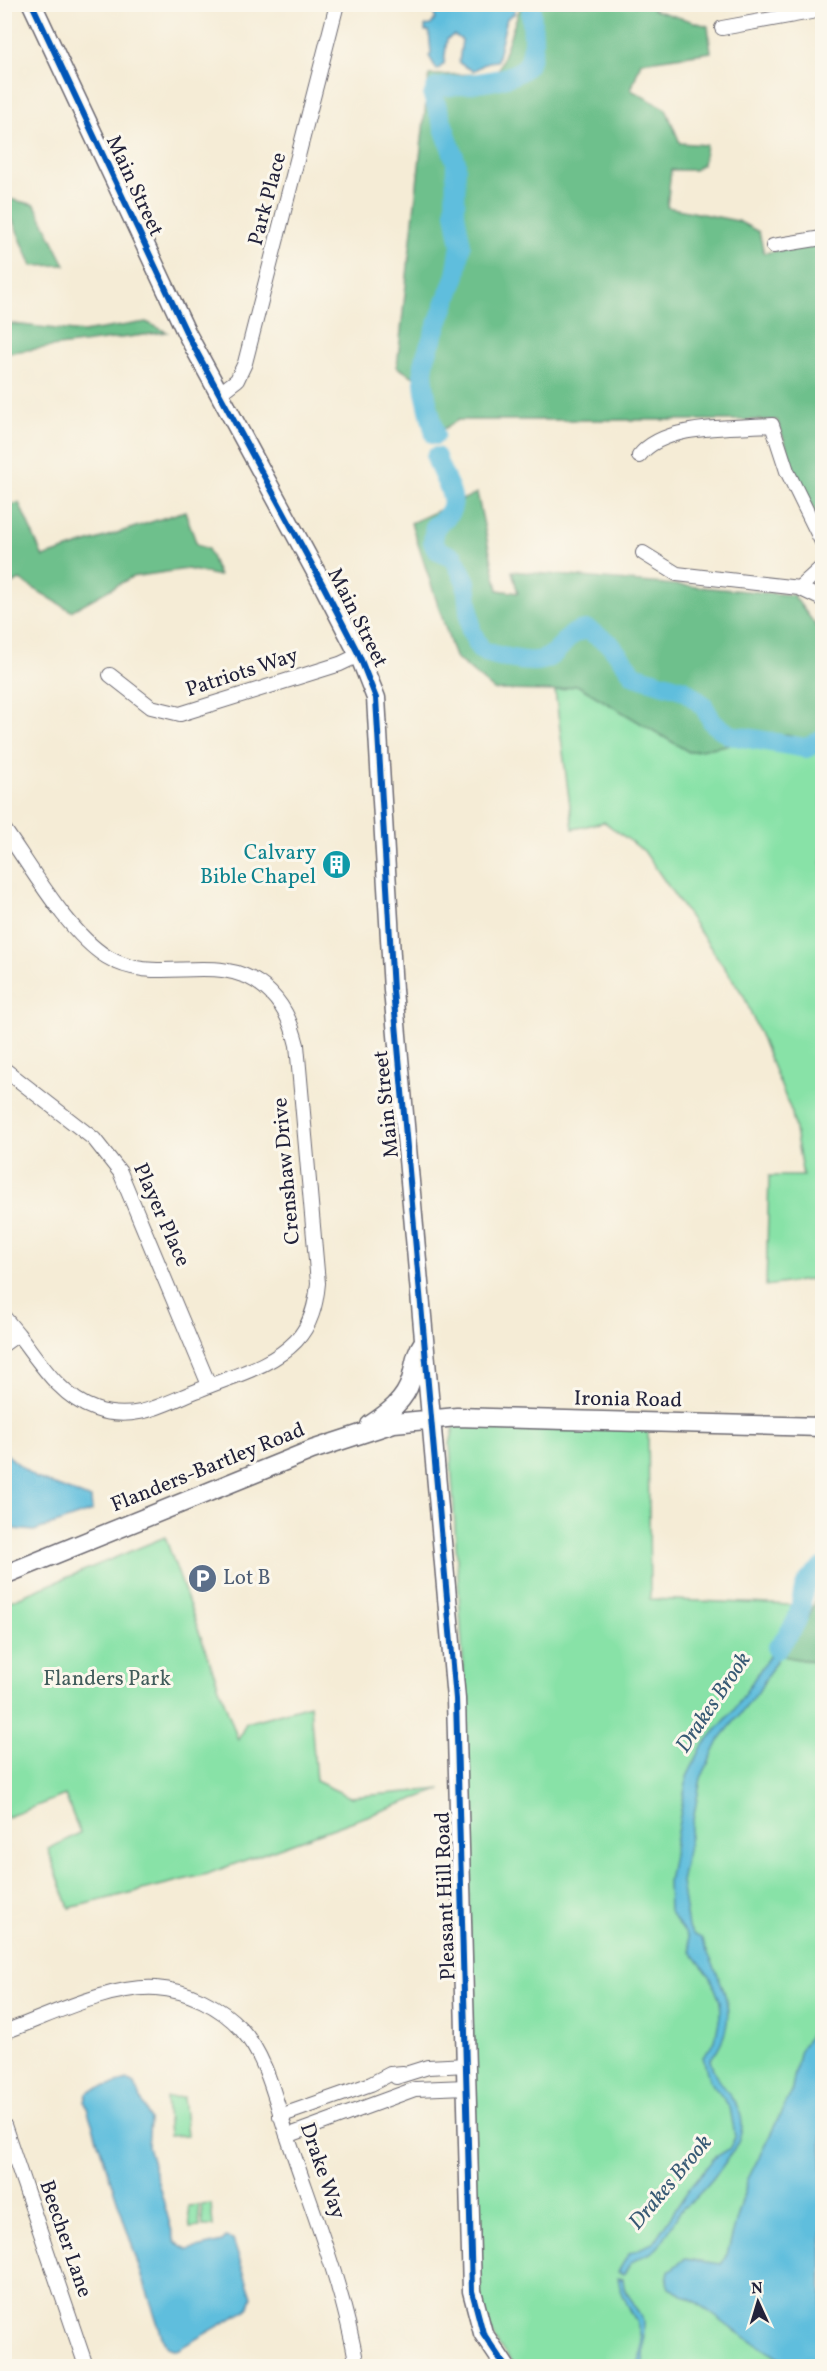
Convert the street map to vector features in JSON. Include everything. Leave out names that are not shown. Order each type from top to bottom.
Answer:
[{"type":"street","name":"Main Street","points":[[32,4],[136,230],[187,334],[359,655],[374,691],[378,715],[389,944],[432,1418]]},
{"type":"street","name":"Park Place","points":[[220,393],[237,380],[245,363],[337,4]]},
{"type":"street","points":[[722,27],[822,10]]},
{"type":"street","points":[[773,246],[822,238]]},
{"type":"street","points":[[639,456],[660,440],[678,432],[772,425],[787,471],[822,542]]},
{"type":"street","points":[[643,553],[664,568],[683,575],[799,588],[822,599]]},
{"type":"street","points":[[799,588],[822,567]]},
{"type":"street","name":"Patriots Way","points":[[110,675],[151,707],[180,714],[340,664],[359,655]]},
{"type":"street","name":"Crenshaw Drive","points":[[4,829],[74,927],[108,958],[122,964],[153,971],[205,967],[238,971],[269,991],[285,1010],[297,1045],[318,1283],[315,1308],[300,1336],[281,1354],[139,1412],[123,1414],[96,1409],[64,1391],[4,1317]]},
{"type":"street","name":"Player Place","points":[[4,1069],[94,1139],[120,1172],[209,1385]]},
{"type":"street","points":[[4,1344],[18,1334]]},
{"type":"street","points":[[359,1432],[386,1414],[402,1398],[410,1383],[415,1354],[425,1339]]},
{"type":"street","name":"Ironia Road","points":[[432,1418],[822,1427]]},
{"type":"street","name":"Flanders-Bartley Road","points":[[4,1575],[359,1432],[394,1423],[432,1418]]},
{"type":"street","name":"Pleasant Hill Road","points":[[432,1418],[456,1699],[474,2301],[483,2333],[505,2367]]},
{"type":"street","name":"Drake Way","points":[[4,2032],[113,1994],[139,1989],[172,1991],[197,1998],[241,2028],[251,2042],[267,2076],[336,2280],[357,2367]]},
{"type":"street","points":[[280,2116],[371,2084],[380,2084],[403,2073],[428,2067],[466,2065]]},
{"type":"street","points":[[287,2136],[415,2090],[467,2087]]},
{"type":"street","name":"Beecher Lane","points":[[4,2126],[86,2367]]},
{"type":"green space","points":[[521,5],[648,5],[654,10],[708,26],[711,52],[641,62],[631,90],[666,109],[680,143],[706,145],[703,164],[694,170],[671,170],[667,207],[738,221],[759,232],[764,253],[822,243],[822,525],[800,484],[777,420],[458,420],[437,433],[426,384],[397,367],[429,75],[497,74]]},
{"type":"green space","points":[[5,198],[35,205],[65,265],[32,266],[12,219],[5,218]]},
{"type":"green space","points":[[146,322],[167,332],[5,353],[5,323],[83,332]]},
{"type":"green space","points":[[477,493],[498,590],[518,593],[512,571],[793,595],[822,631],[822,748],[787,734],[689,752],[577,685],[555,691],[494,690],[455,657],[411,523]]},
{"type":"green space","points":[[19,503],[43,557],[185,511],[197,545],[208,549],[219,576],[187,569],[132,577],[71,611],[20,580],[5,587],[5,506]]},
{"type":"green space","points":[[577,685],[689,752],[787,734],[822,748],[822,1278],[766,1286],[769,1176],[803,1176],[792,1113],[744,996],[644,851],[604,822],[573,829],[555,691]]},
{"type":"green space","points":[[460,1425],[648,1429],[650,1599],[814,1606],[783,1656],[813,1662],[822,1729],[822,2366],[516,2366],[498,2345],[487,2321],[480,2296],[477,2268],[464,1677],[450,1444],[454,1427]]},
{"type":"green space","name":"Flanders Park","points":[[165,1537],[238,1740],[246,1723],[310,1705],[316,1781],[350,1797],[442,1789],[207,1874],[69,1908],[48,1849],[80,1833],[65,1795],[5,1818],[5,1603]]},
{"type":"green space","points":[[822,1575],[822,1729],[813,1662],[783,1656],[810,1614]]},
{"type":"green space","points":[[183,2097],[187,2135],[169,2136],[166,2098]]},
{"type":"green space","points":[[211,2204],[213,2226],[203,2226],[201,2205]]},
{"type":"green space","points":[[198,2205],[200,2227],[190,2228],[188,2206]]},
{"type":"water","points":[[440,5],[512,5],[515,9],[514,14],[507,18],[497,61],[488,62],[473,71],[459,63],[462,40],[454,35],[447,39],[444,64],[437,70],[429,56],[431,53],[429,31],[425,31],[425,26],[431,25],[435,19],[434,11]]},
{"type":"water","points":[[5,1453],[34,1477],[91,1499],[92,1511],[34,1531],[14,1529],[5,1525]]},
{"type":"water","points":[[795,1628],[758,1692],[720,1739],[701,1778],[681,1882],[688,1927],[693,1934],[701,1938],[726,1999],[728,2014],[726,2028],[710,2060],[717,2077],[738,2107],[741,2116],[741,2133],[726,2162],[694,2199],[683,2208],[658,2247],[632,2262],[624,2274],[618,2272],[629,2253],[653,2243],[689,2189],[714,2158],[729,2149],[735,2137],[730,2107],[709,2080],[703,2057],[715,2041],[721,2011],[720,2001],[710,1976],[691,1952],[688,1937],[669,1911],[668,1882],[687,1777],[703,1745],[734,1710],[786,1630]]},
{"type":"water","points":[[820,2016],[822,2018],[822,2366],[791,2366],[732,2329],[696,2302],[669,2288],[667,2282],[669,2271],[685,2259],[721,2264],[726,2258],[748,2179],[791,2093],[799,2053]]},
{"type":"water","points":[[128,2080],[135,2084],[150,2120],[148,2147],[175,2242],[188,2250],[222,2242],[226,2238],[233,2240],[252,2297],[245,2311],[177,2350],[167,2347],[163,2340],[85,2102],[87,2093],[91,2090]]},
{"type":"water","points":[[618,2278],[623,2279],[624,2287],[644,2323],[643,2366],[638,2366],[641,2351],[639,2328],[625,2301]]},
{"type":"waterway","name":"Drakes Brook","points":[[435,435],[423,372],[425,358],[456,275],[461,245],[455,213],[456,162],[433,96],[436,88],[488,82],[515,74],[525,68],[530,60],[533,46],[531,4]]},
{"type":"waterway","name":"Drakes Brook","points":[[436,457],[452,495],[453,503],[445,518],[435,526],[433,542],[436,549],[454,558],[466,582],[471,631],[481,650],[512,659],[542,660],[554,653],[575,633],[588,630],[610,644],[634,675],[684,690],[703,705],[713,723],[730,735],[806,748],[822,740]]},
{"type":"waterway","name":"Drakes Brook","points":[[777,1649],[796,1621],[806,1585],[822,1568]]},
{"type":"cycle path","points":[[32,4],[187,334],[324,587],[359,655],[376,698],[393,990],[456,1699],[472,2291],[483,2333],[505,2366]]},
{"type":"place","name":"Calvary Bible Chapel","points":[[337,865]]},
{"type":"place","name":"Lot B","points":[[202,1578]]}]
